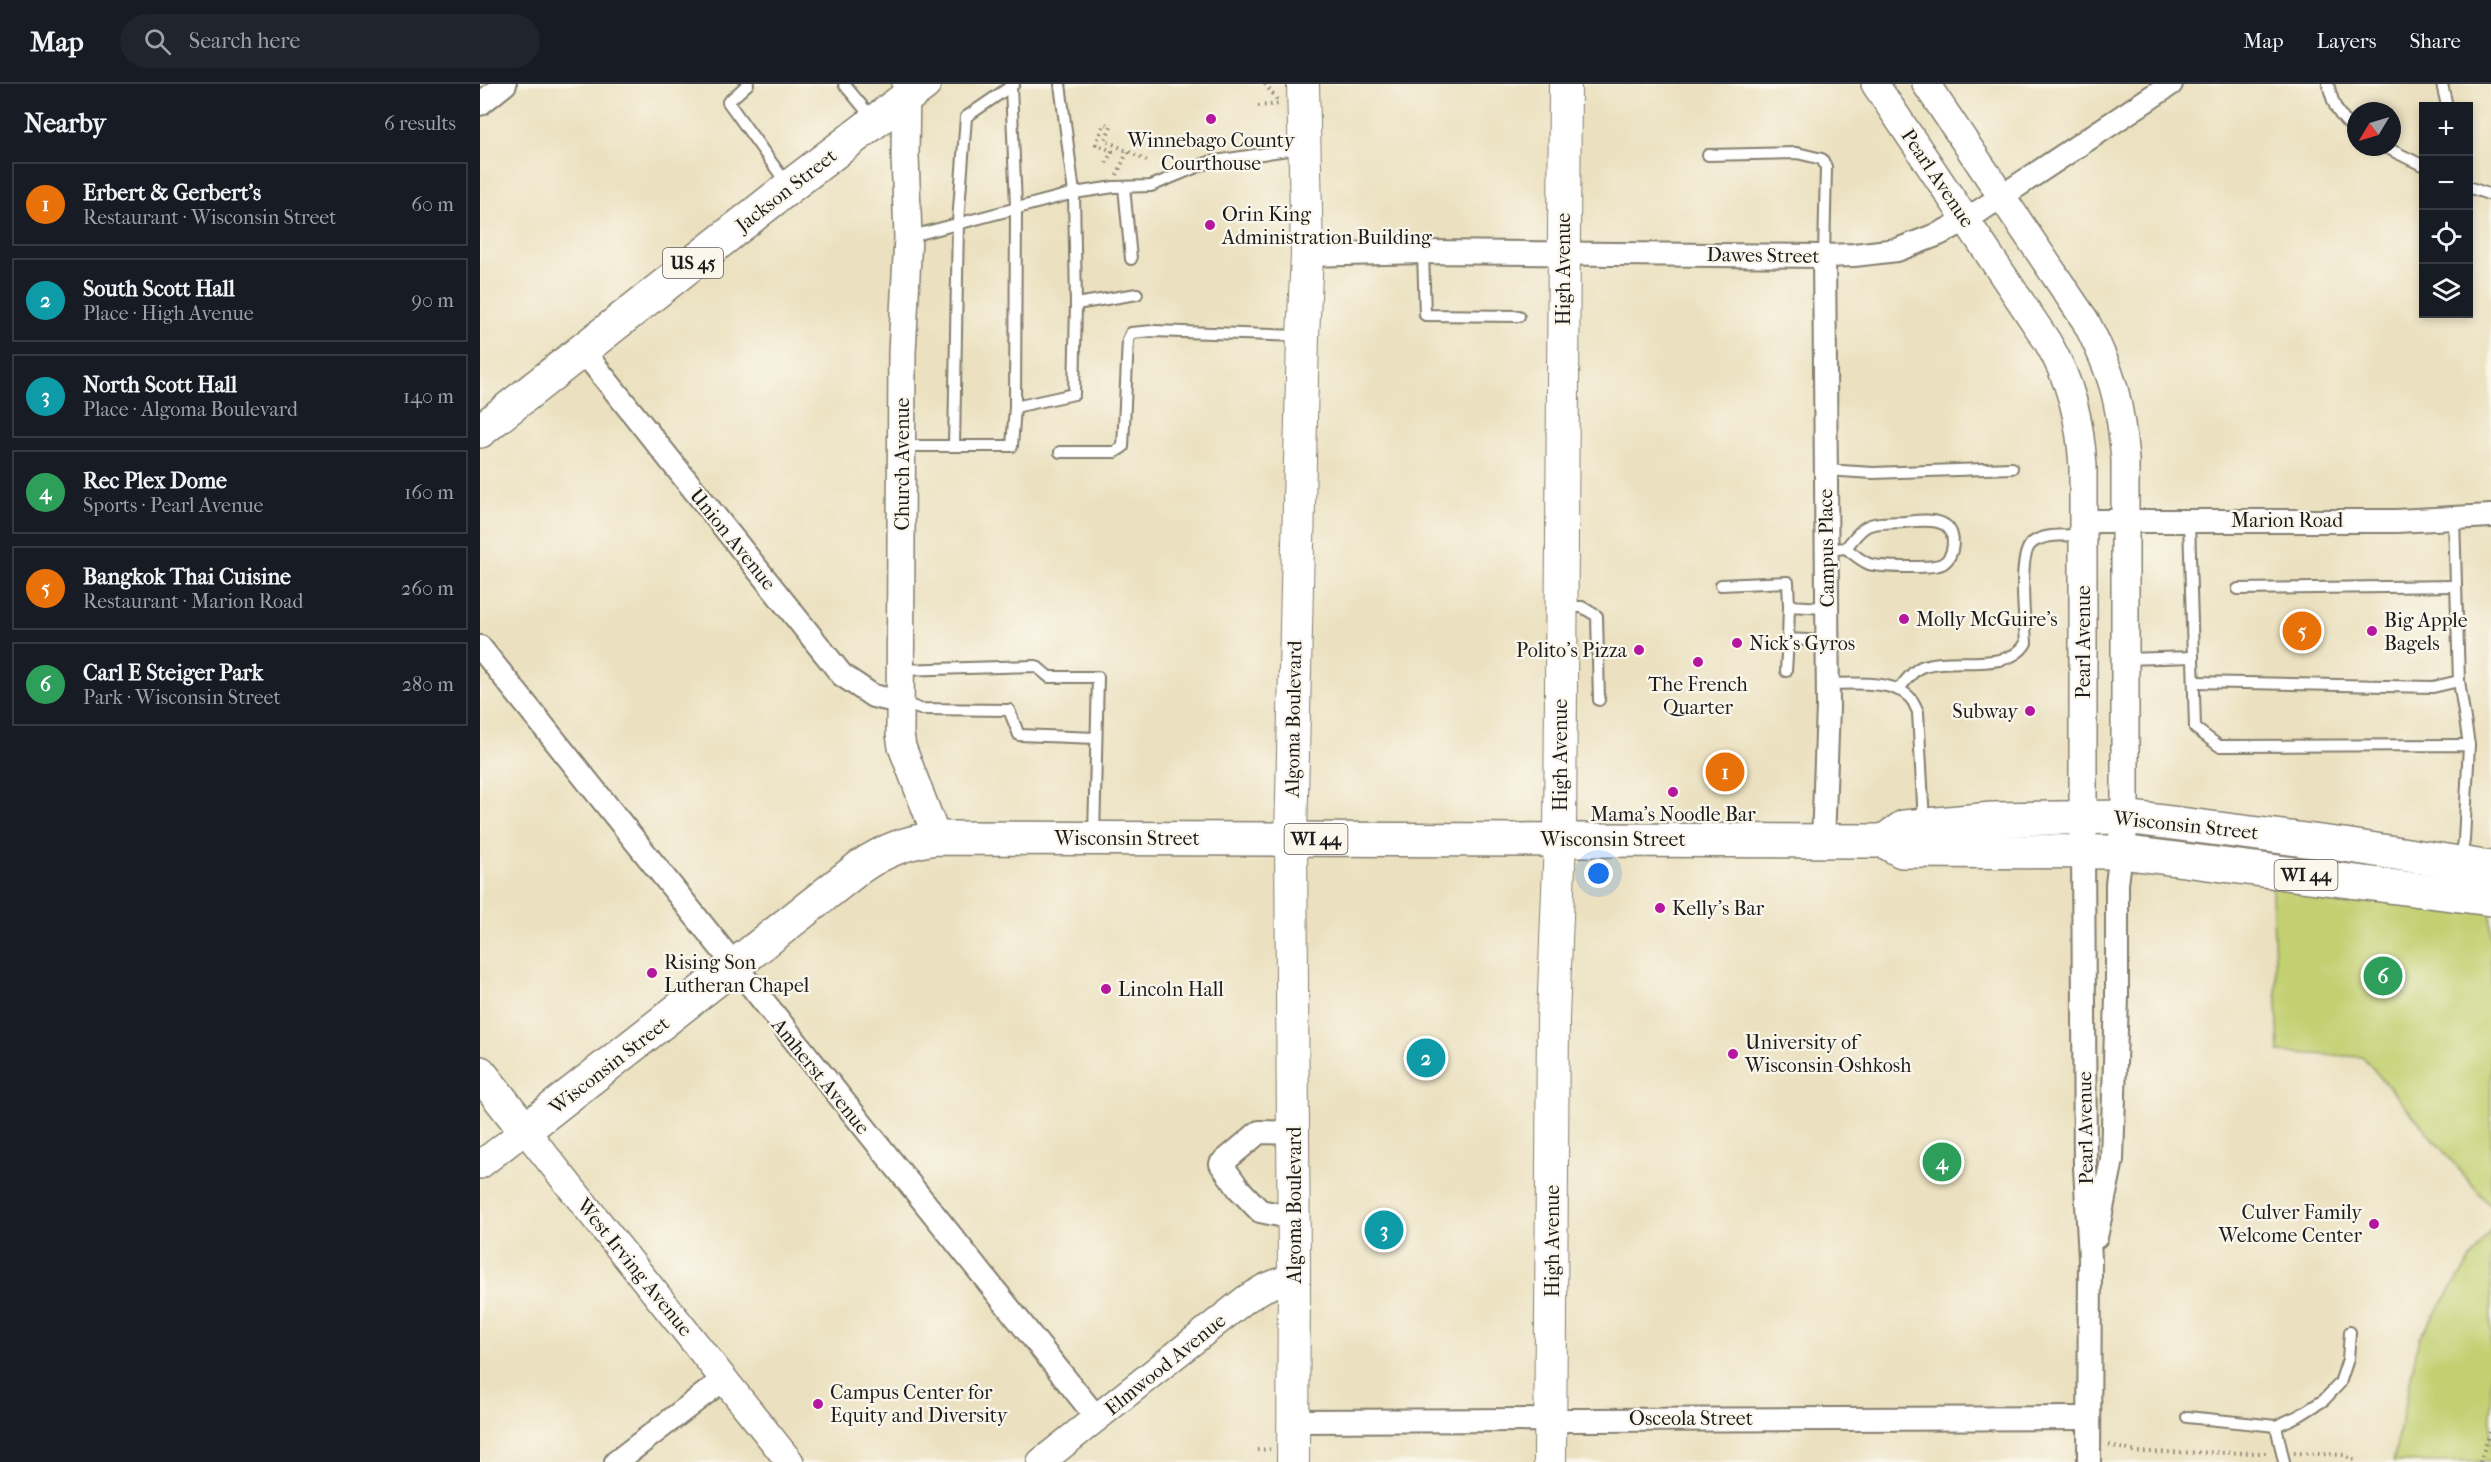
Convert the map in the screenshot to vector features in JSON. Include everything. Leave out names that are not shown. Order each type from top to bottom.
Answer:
[{"type":"main road","name":"Algoma Boulevard","points":[[1283,1455],[1293,1421],[1291,838],[1307,255],[1303,84]]},
{"type":"main road","name":"High Avenue","points":[[1550,1462],[1552,1018],[1560,840],[1565,84]]},
{"type":"main road","name":"Jackson Street","points":[[480,431],[875,122],[912,88]]},
{"type":"main road","name":"Wisconsin Street","points":[[1884,841],[1904,827],[1924,825],[1992,819],[2126,817],[2344,844],[2476,865]]},
{"type":"main road","name":"Wisconsin Street","points":[[525,1130],[879,854],[903,844],[937,837],[1884,841],[1902,851],[2121,852],[2491,899]]},
{"type":"main road","name":"West Irving Avenue","points":[[480,1072],[525,1130]]},
{"type":"street","points":[[480,104],[506,84]]},
{"type":"street","name":"Pearl Avenue","points":[[1875,84],[2048,341],[2069,382],[2081,435],[2085,1167],[2090,1259],[2089,1462]]},
{"type":"street","name":"Pearl Avenue","points":[[1926,84],[2085,320],[2104,357],[2116,388],[2122,424],[2125,460],[2126,817],[2117,884],[2117,998],[2112,1160],[2090,1259]]},
{"type":"street","name":"Dawes Street","points":[[1307,255],[1423,252],[1824,256],[1897,250],[1925,241],[1966,220],[2171,84]]},
{"type":"street","name":"Church Avenue","points":[[912,88],[905,156],[908,237],[902,353],[900,734],[902,747],[937,837]]},
{"type":"street","name":"Campus Place","points":[[1823,841],[1827,684],[1826,608],[1836,549],[1825,470],[1824,256]]},
{"type":"street","name":"Union Avenue","points":[[583,351],[842,675],[873,696],[900,702]]},
{"type":"street","name":"Marion Road","points":[[2083,528],[2124,522],[2189,520],[2454,519],[2491,516]]},
{"type":"street","name":"Amherst Avenue","points":[[480,647],[734,968],[1097,1418]]},
{"type":"street","name":"Wisconsin Street","points":[[480,1165],[525,1130]]},
{"type":"street","name":"West Irving Avenue","points":[[525,1130],[790,1462]]},
{"type":"street","points":[[1293,1133],[1259,1132],[1221,1164],[1239,1189],[1260,1211],[1294,1218]]},
{"type":"street","name":"Elmwood Avenue","points":[[1041,1462],[1246,1299],[1264,1288],[1294,1276]]},
{"type":"street","points":[[616,1462],[724,1379]]},
{"type":"street","name":"Osceola Street","points":[[1293,1421],[1551,1418],[2088,1418]]},
{"type":"lane","points":[[748,84],[728,102],[775,164],[789,187]]},
{"type":"lane","points":[[844,84],[875,122]]},
{"type":"lane","points":[[1014,407],[1074,394],[1076,304],[1074,194],[1060,84]]},
{"type":"lane","points":[[2328,84],[2337,112],[2347,123]]},
{"type":"lane","points":[[2442,84],[2446,102]]},
{"type":"lane","points":[[901,446],[1012,446],[1016,207],[1013,85]]},
{"type":"lane","points":[[954,446],[958,222],[966,117],[1013,85]]},
{"type":"lane","points":[[908,237],[958,222],[1074,194],[1151,186],[1209,162],[1304,148]]},
{"type":"lane","points":[[1708,155],[1797,153],[1822,159],[1826,167],[1824,256]]},
{"type":"lane","points":[[2401,155],[2419,164]]},
{"type":"lane","points":[[1124,187],[1131,259]]},
{"type":"lane","points":[[2473,189],[2491,195]]},
{"type":"lane","points":[[1423,252],[1425,315],[1519,316]]},
{"type":"lane","points":[[1076,304],[1137,294]]},
{"type":"lane","points":[[1060,452],[1115,452],[1123,447],[1128,340],[1131,333],[1153,330],[1303,336]]},
{"type":"lane","points":[[1825,470],[1873,473],[2012,468]]},
{"type":"lane","points":[[2454,519],[2459,681],[2469,745],[2464,840],[2476,865]]},
{"type":"lane","points":[[2189,520],[2195,728],[2219,747],[2469,745]]},
{"type":"lane","points":[[1937,522],[1946,525],[1951,533],[1952,543],[1951,555],[1942,564],[1931,567],[1872,565],[1836,549],[1870,524],[1937,522]]},
{"type":"lane","points":[[1898,690],[1918,668],[1936,663],[1969,663],[2014,657],[2022,651],[2026,643],[2023,568],[2027,550],[2032,543],[2046,537],[2083,528]]},
{"type":"lane","points":[[1721,585],[1788,582],[1786,671]]},
{"type":"lane","points":[[2238,589],[2455,586]]},
{"type":"lane","points":[[1789,606],[1826,608]]},
{"type":"lane","points":[[1561,607],[1582,607],[1597,616],[1599,700]]},
{"type":"lane","points":[[1788,639],[1827,641]]},
{"type":"lane","points":[[2125,659],[2193,657]]},
{"type":"lane","points":[[901,670],[1036,666],[1048,676],[1098,676],[1094,837]]},
{"type":"lane","points":[[2194,682],[2433,687],[2459,681]]},
{"type":"lane","points":[[1827,684],[1883,685],[1911,698],[1918,712],[1924,825]]},
{"type":"lane","points":[[900,702],[920,709],[1009,710],[1019,735],[1096,738]]},
{"type":"lane","points":[[2187,1417],[2276,1426],[2300,1415],[2324,1400],[2340,1383],[2348,1359],[2350,1332]]},
{"type":"lane","points":[[2276,1426],[2283,1457]]},
{"type":"path","points":[[1265,84],[1279,104]]},
{"type":"path","points":[[1258,106],[1271,105]]},
{"type":"path","points":[[1106,162],[1112,152],[1096,144],[1104,124],[1111,126],[1105,140],[1148,160]]},
{"type":"path","points":[[1123,161],[1128,149]]},
{"type":"path","points":[[2480,1462],[2491,1430]]},
{"type":"path","points":[[2106,1444],[2136,1452],[2283,1457],[2344,1455],[2357,1462]]},
{"type":"path","points":[[1257,1450],[1283,1455]]},
{"type":"green space","points":[[2271,870],[2491,899],[2491,1207],[2363,1057],[2279,1052]]},
{"type":"green space","points":[[2491,1229],[2491,1462],[2393,1462],[2419,1338]]},
{"type":"place","name":"Winnebago County Courthouse","points":[[1211,119]]},
{"type":"place","name":"Orin King Administration Building","points":[[1210,225]]},
{"type":"place","name":"Molly McGuire's","points":[[1904,619]]},
{"type":"place","name":"Bangkok Thai Cuisine","points":[[2302,631]]},
{"type":"place","name":"Big Apple Bagels","points":[[2372,631]]},
{"type":"place","name":"Nick's Gyros","points":[[1737,643]]},
{"type":"place","name":"Polito's Pizza","points":[[1639,650]]},
{"type":"place","name":"The French Quarter","points":[[1698,662]]},
{"type":"place","name":"Subway","points":[[2030,711]]},
{"type":"place","name":"Erbert & Gerbert's","points":[[1725,772]]},
{"type":"place","name":"Mama's Noodle Bar","points":[[1673,792]]},
{"type":"place","name":"Kelly's Bar","points":[[1660,908]]},
{"type":"place","name":"Rising Son Lutheran Chapel","points":[[652,973]]},
{"type":"place","name":"Carl E Steiger Park","points":[[2383,976]]},
{"type":"place","name":"Lincoln Hall","points":[[1106,989]]},
{"type":"place","name":"University of Wisconsin-Oshkosh","points":[[1733,1054]]},
{"type":"place","name":"South Scott Hall","points":[[1426,1058]]},
{"type":"place","name":"Rec Plex Dome","points":[[1942,1162]]},
{"type":"place","name":"Culver Family Welcome Center","points":[[2374,1224]]},
{"type":"place","name":"North Scott Hall","points":[[1384,1230]]},
{"type":"place","name":"Campus Center for Equity and Diversity","points":[[818,1404]]}]
